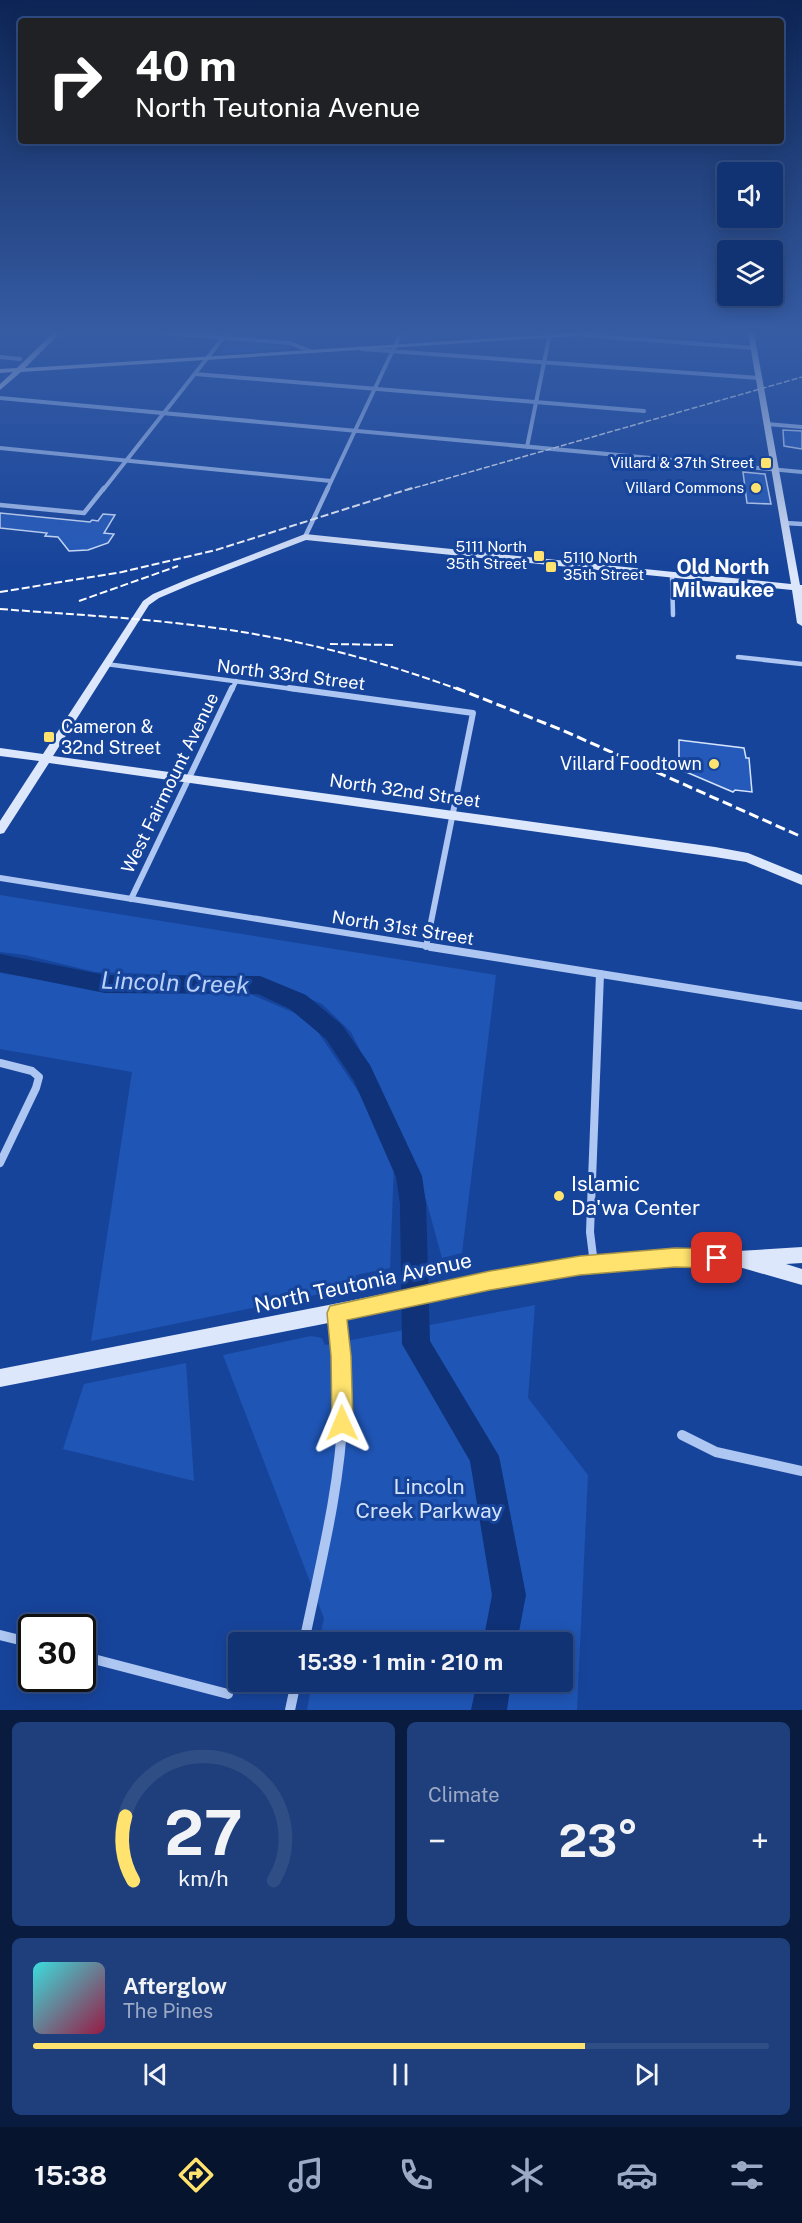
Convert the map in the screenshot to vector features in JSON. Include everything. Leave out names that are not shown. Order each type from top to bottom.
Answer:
[{"type":"street","points":[[143,413],[802,472]]},
{"type":"street","points":[[305,537],[364,413]]},
{"type":"street","points":[[527,447],[535,413]]},
{"type":"street","points":[[765,413],[799,588],[802,623]]},
{"type":"street","points":[[0,505],[84,513],[164,415]]},
{"type":"street","points":[[767,424],[802,428]]},
{"type":"street","points":[[0,448],[330,481]]},
{"type":"street","points":[[785,523],[802,524]]},
{"type":"street","points":[[0,830],[142,608],[156,596],[305,537],[799,588]]},
{"type":"street","points":[[672,575],[673,615]]},
{"type":"street","points":[[738,657],[802,664]]},
{"type":"street","name":"North 33rd Street","points":[[106,664],[473,713],[454,816]]},
{"type":"street","name":"West Fairmount Avenue","points":[[131,899],[236,681]]},
{"type":"street","name":"North 32nd Street","points":[[0,752],[715,852],[748,858],[802,880]]},
{"type":"street","points":[[426,947],[454,816]]},
{"type":"street","name":"North 31st Street","points":[[0,878],[802,1006]]},
{"type":"street","points":[[594,1264],[590,1232],[600,974]]},
{"type":"street","points":[[0,1063],[32,1071],[39,1077],[36,1088],[0,1163]]},
{"type":"street","name":"North Teutonia Avenue","points":[[0,1378],[343,1312],[490,1280],[594,1264],[675,1257],[738,1259],[802,1255]]},
{"type":"street","name":"North Teutonia Avenue","points":[[738,1259],[802,1277]]},
{"type":"street","points":[[306,1632],[336,1484],[342,1423],[343,1312]]},
{"type":"street","points":[[682,1436],[716,1452],[802,1471]]},
{"type":"street","points":[[0,1635],[18,1640]]},
{"type":"street","points":[[96,1660],[228,1694]]},
{"type":"street","points":[[290,1710],[294,1692]]},
{"type":"green space","points":[[0,895],[496,975],[462,1253],[442,1258],[417,1167],[351,1032],[322,1004],[263,978],[95,972],[25,955],[0,952]]},
{"type":"green space","points":[[0,973],[110,991],[250,994],[309,1019],[362,1097],[394,1165],[390,1268],[356,1275],[354,1285],[311,1296],[91,1341],[132,1072],[0,1049]]},
{"type":"green space","name":"Lincoln Creek Parkway","points":[[535,1305],[528,1398],[588,1475],[577,1710],[307,1710],[310,1692],[573,1692],[573,1632],[321,1632],[324,1618],[223,1355],[311,1336],[322,1338],[325,1345]]},
{"type":"green space","points":[[186,1363],[194,1481],[63,1449],[84,1384]]},
{"type":"building","points":[[783,430],[802,431],[802,449],[784,446]]},
{"type":"building","name":"Villard Commons","points":[[743,472],[765,474],[771,504],[747,503]]},
{"type":"building","points":[[0,513],[90,522],[98,521],[103,514],[115,515],[104,533],[114,534],[108,543],[88,550],[69,551],[58,537],[45,536],[47,533],[0,528]]},
{"type":"building","name":"Villard Foodtown","points":[[679,740],[744,748],[746,758],[749,758],[752,792],[735,790],[733,792],[679,769]]},
{"type":"waterway","name":"Lincoln Creek","points":[[0,963],[105,984],[260,985],[298,1002],[334,1032],[362,1073],[409,1176],[413,1204],[416,1344],[484,1456],[509,1595],[502,1632]]},
{"type":"waterway","name":"Lincoln Creek","points":[[489,1710],[492,1692]]},
{"type":"railway","points":[[407,490],[677,413]]},
{"type":"railway","points":[[0,592],[122,572],[216,550],[412,488]]},
{"type":"railway","points":[[79,601],[178,566]]},
{"type":"railway","points":[[0,609],[138,619],[242,632],[346,654],[460,690]]},
{"type":"railway","points":[[330,644],[394,645]]},
{"type":"railway","points":[[456,688],[562,730],[802,837]]},
{"type":"place","name":"Villard & 37th Street","points":[[766,463]]},
{"type":"place","name":"Villard Commons","points":[[756,488]]},
{"type":"place","name":"5111 North 35th Street","points":[[539,556]]},
{"type":"place","name":"5110 North 35th Street","points":[[551,567]]},
{"type":"place","name":"Cameron & 32nd Street","points":[[49,737]]},
{"type":"place","name":"Villard Foodtown","points":[[714,764]]},
{"type":"place","name":"Islamic Da'wa Center","points":[[559,1196]]},
{"type":"district","name":"Old North Milwaukee","points":[[723,578]]},
{"type":"route","points":[[342,1423],[341,1356],[337,1313],[490,1280],[580,1266],[675,1257],[717,1258]]}]
